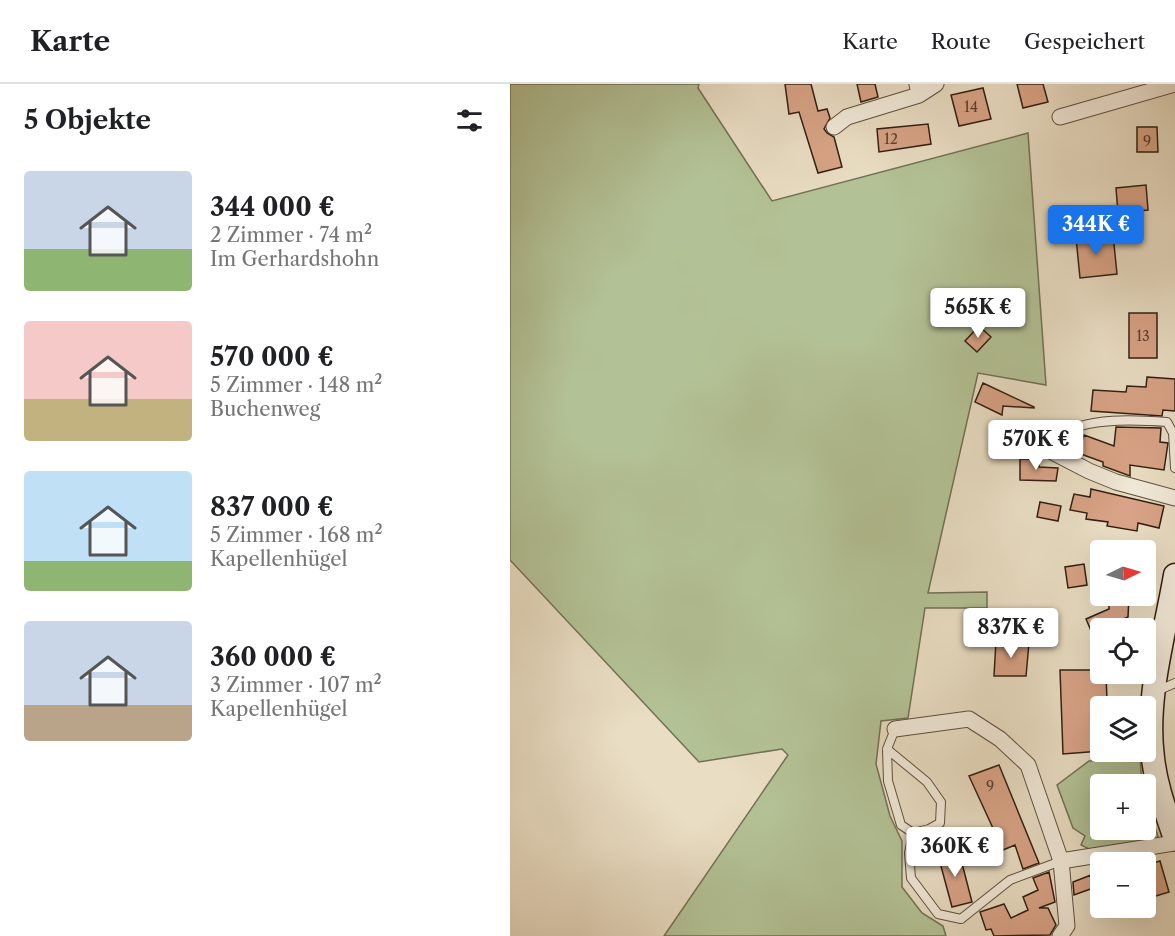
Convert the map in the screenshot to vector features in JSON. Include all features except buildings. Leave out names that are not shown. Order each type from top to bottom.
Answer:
[{"type":"main road","points":[[1175,575],[1154,693],[1151,728],[1159,791],[1175,841]]},
{"type":"street","points":[[834,127],[847,117],[936,84]]},
{"type":"street","points":[[1060,117],[1175,84]]},
{"type":"street","points":[[1010,430],[1116,482],[1175,498]]},
{"type":"street","points":[[895,729],[969,719],[1000,739],[1028,765],[1061,861],[1065,933]]},
{"type":"street","points":[[1061,861],[1175,841]]},
{"type":"lane","points":[[1052,452],[1061,436],[1095,423],[1129,419],[1167,422],[1173,433],[1175,468]]},
{"type":"lane","points":[[1154,693],[1175,684]]},
{"type":"lane","points":[[887,750],[927,782],[941,802],[940,823],[929,830],[913,833],[902,825],[888,781],[887,750],[895,729]]},
{"type":"lane","points":[[913,833],[909,853],[911,878],[938,914],[961,920],[1010,880],[1061,861]]},
{"type":"green space","points":[[510,84],[699,84],[698,88],[772,201],[1028,133],[1046,385],[978,373],[928,593],[987,592],[987,608],[925,608],[908,718],[881,721],[876,764],[890,816],[902,841],[902,887],[922,913],[943,926],[946,936],[664,936],[788,755],[782,749],[699,762],[510,560]]},
{"type":"green space","points":[[1089,761],[1140,762],[1141,774],[1090,774],[1090,840],[1156,840],[1156,830],[1159,840],[1095,852],[1081,845],[1085,836],[1073,828],[1057,785]]}]
